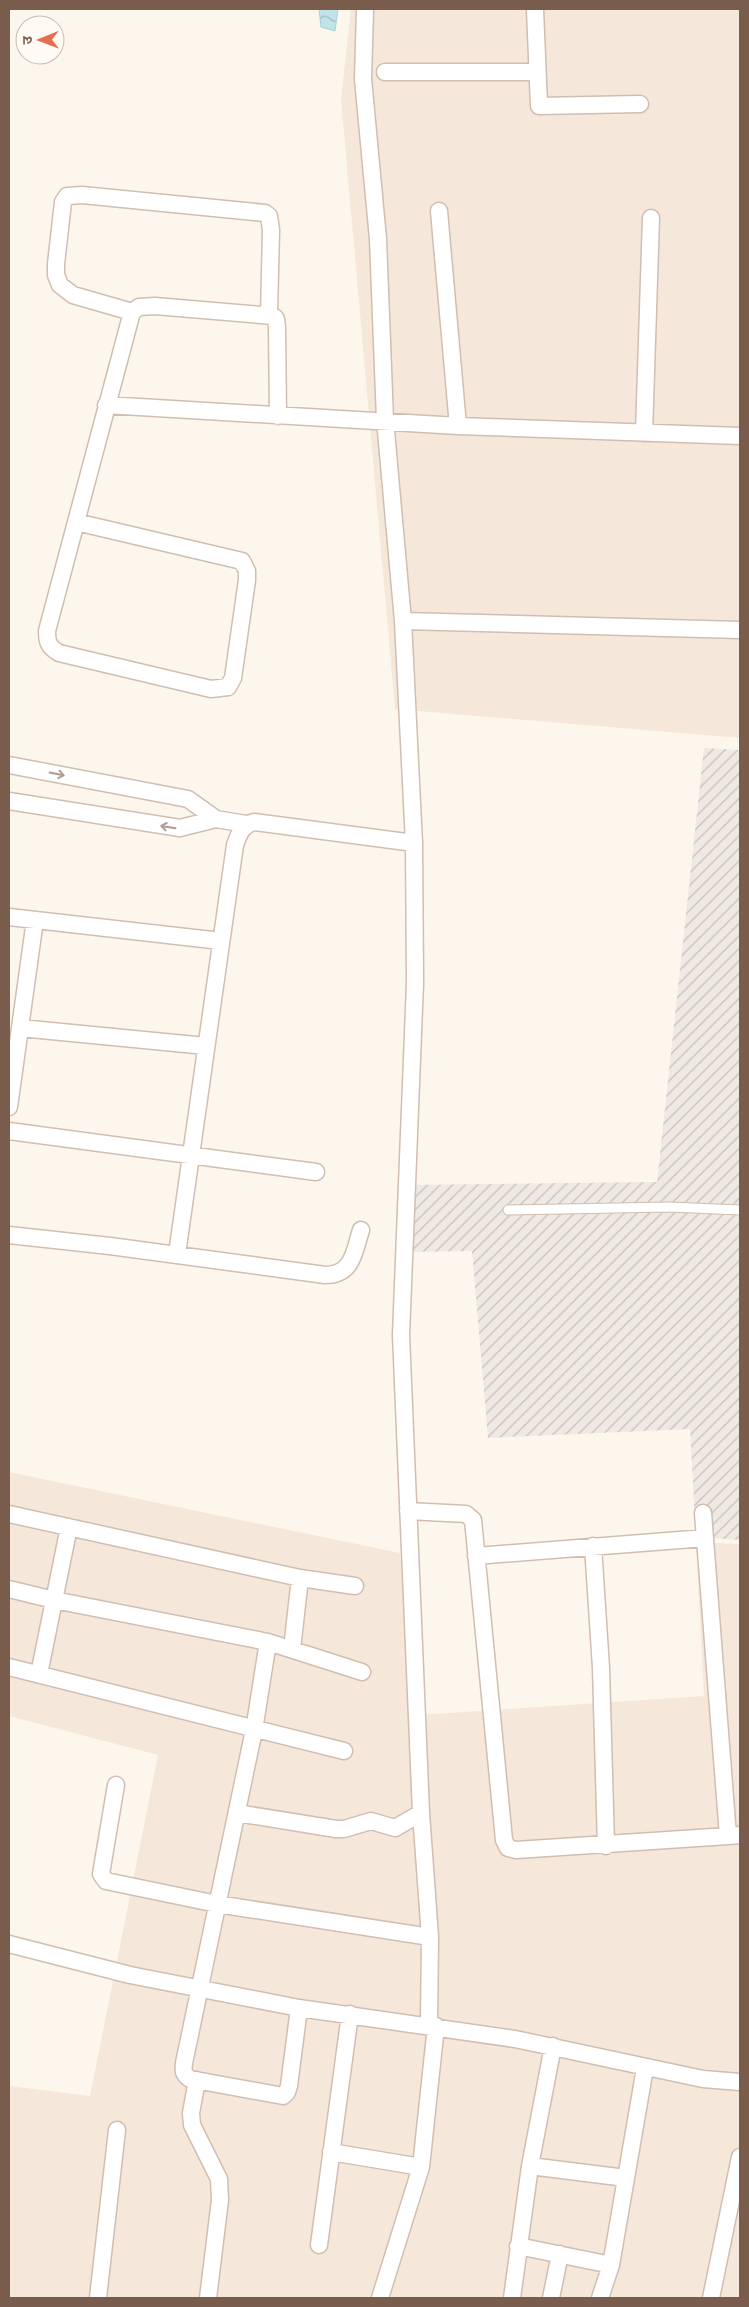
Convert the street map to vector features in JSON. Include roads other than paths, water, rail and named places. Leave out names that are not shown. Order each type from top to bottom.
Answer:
[{"type":"street","points":[[365,9],[363,79],[378,239],[385,420],[404,621],[414,843],[415,983],[401,1335],[421,1814],[430,1937],[432,2026],[421,2167],[380,2298]]},
{"type":"street","points":[[535,9],[536,72],[539,106],[640,104]]},
{"type":"street","points":[[385,72],[536,72]]},
{"type":"street","points":[[132,312],[73,295],[60,285],[56,275],[56,264],[63,202],[67,196],[82,195],[265,213],[269,216],[271,230],[269,315]]},
{"type":"street","points":[[439,211],[458,426]]},
{"type":"street","points":[[644,432],[651,218]]},
{"type":"street","points":[[76,522],[236,559],[245,565],[247,580],[233,678],[228,687],[211,689],[59,652],[50,647],[47,642],[47,631],[106,405],[132,312],[139,307],[155,306],[269,315],[276,319],[278,327],[278,416]]},
{"type":"street","points":[[106,405],[278,416],[385,420],[458,426],[740,436]]},
{"type":"street","points":[[404,621],[740,630]]},
{"type":"street","points":[[9,765],[188,799],[216,819]]},
{"type":"street","points":[[9,801],[180,828],[216,819],[246,824],[254,822],[414,843]]},
{"type":"street","points":[[177,1254],[234,845],[246,824]]},
{"type":"street","points":[[9,916],[221,941]]},
{"type":"street","points":[[9,1107],[35,920]]},
{"type":"street","points":[[20,1028],[206,1046]]},
{"type":"street","points":[[9,1131],[316,1172]]},
{"type":"street","points":[[9,1236],[177,1254],[332,1275],[346,1270],[351,1261],[361,1230]]},
{"type":"street","points":[[408,1511],[460,1514],[470,1517],[474,1525],[504,1840],[508,1848],[516,1850],[606,1846],[734,1836],[703,1513]]},
{"type":"street","points":[[9,1514],[300,1578],[355,1586]]},
{"type":"street","points":[[39,1674],[69,1527]]},
{"type":"street","points":[[476,1556],[705,1538]]},
{"type":"street","points":[[593,1546],[601,1668],[606,1846]]},
{"type":"street","points":[[292,1649],[300,1578]]},
{"type":"street","points":[[9,1589],[54,1600],[268,1642],[362,1672]]},
{"type":"street","points":[[268,1642],[254,1730],[183,2070],[190,2079],[283,2096],[289,2086],[299,2008]]},
{"type":"street","points":[[9,1667],[254,1730],[344,1751]]},
{"type":"street","points":[[116,1784],[101,1874],[103,1880],[217,1904],[430,1937]]},
{"type":"street","points":[[237,1813],[336,1829],[344,1829],[371,1821],[395,1828],[421,1814]]},
{"type":"street","points":[[9,1944],[130,1975],[299,2008],[432,2026],[553,2046],[646,2068],[703,2079],[740,2082]]},
{"type":"street","points":[[319,2245],[350,2014]]},
{"type":"street","points":[[512,2298],[530,2166],[553,2046]]},
{"type":"street","points":[[600,2298],[611,2265],[646,2068]]},
{"type":"street","points":[[198,2080],[191,2113],[192,2125],[219,2179],[220,2200],[208,2298]]},
{"type":"street","points":[[98,2298],[117,2130]]},
{"type":"street","points":[[331,2152],[421,2167]]},
{"type":"street","points":[[711,2298],[740,2157]]},
{"type":"street","points":[[530,2166],[626,2178]]},
{"type":"street","points":[[518,2246],[611,2265]]},
{"type":"street","points":[[550,2298],[560,2254]]},
{"type":"lane","points":[[508,1210],[670,1208],[740,1210]]},
{"type":"water","points":[[319,9],[338,9],[335,31],[321,27]]}]
